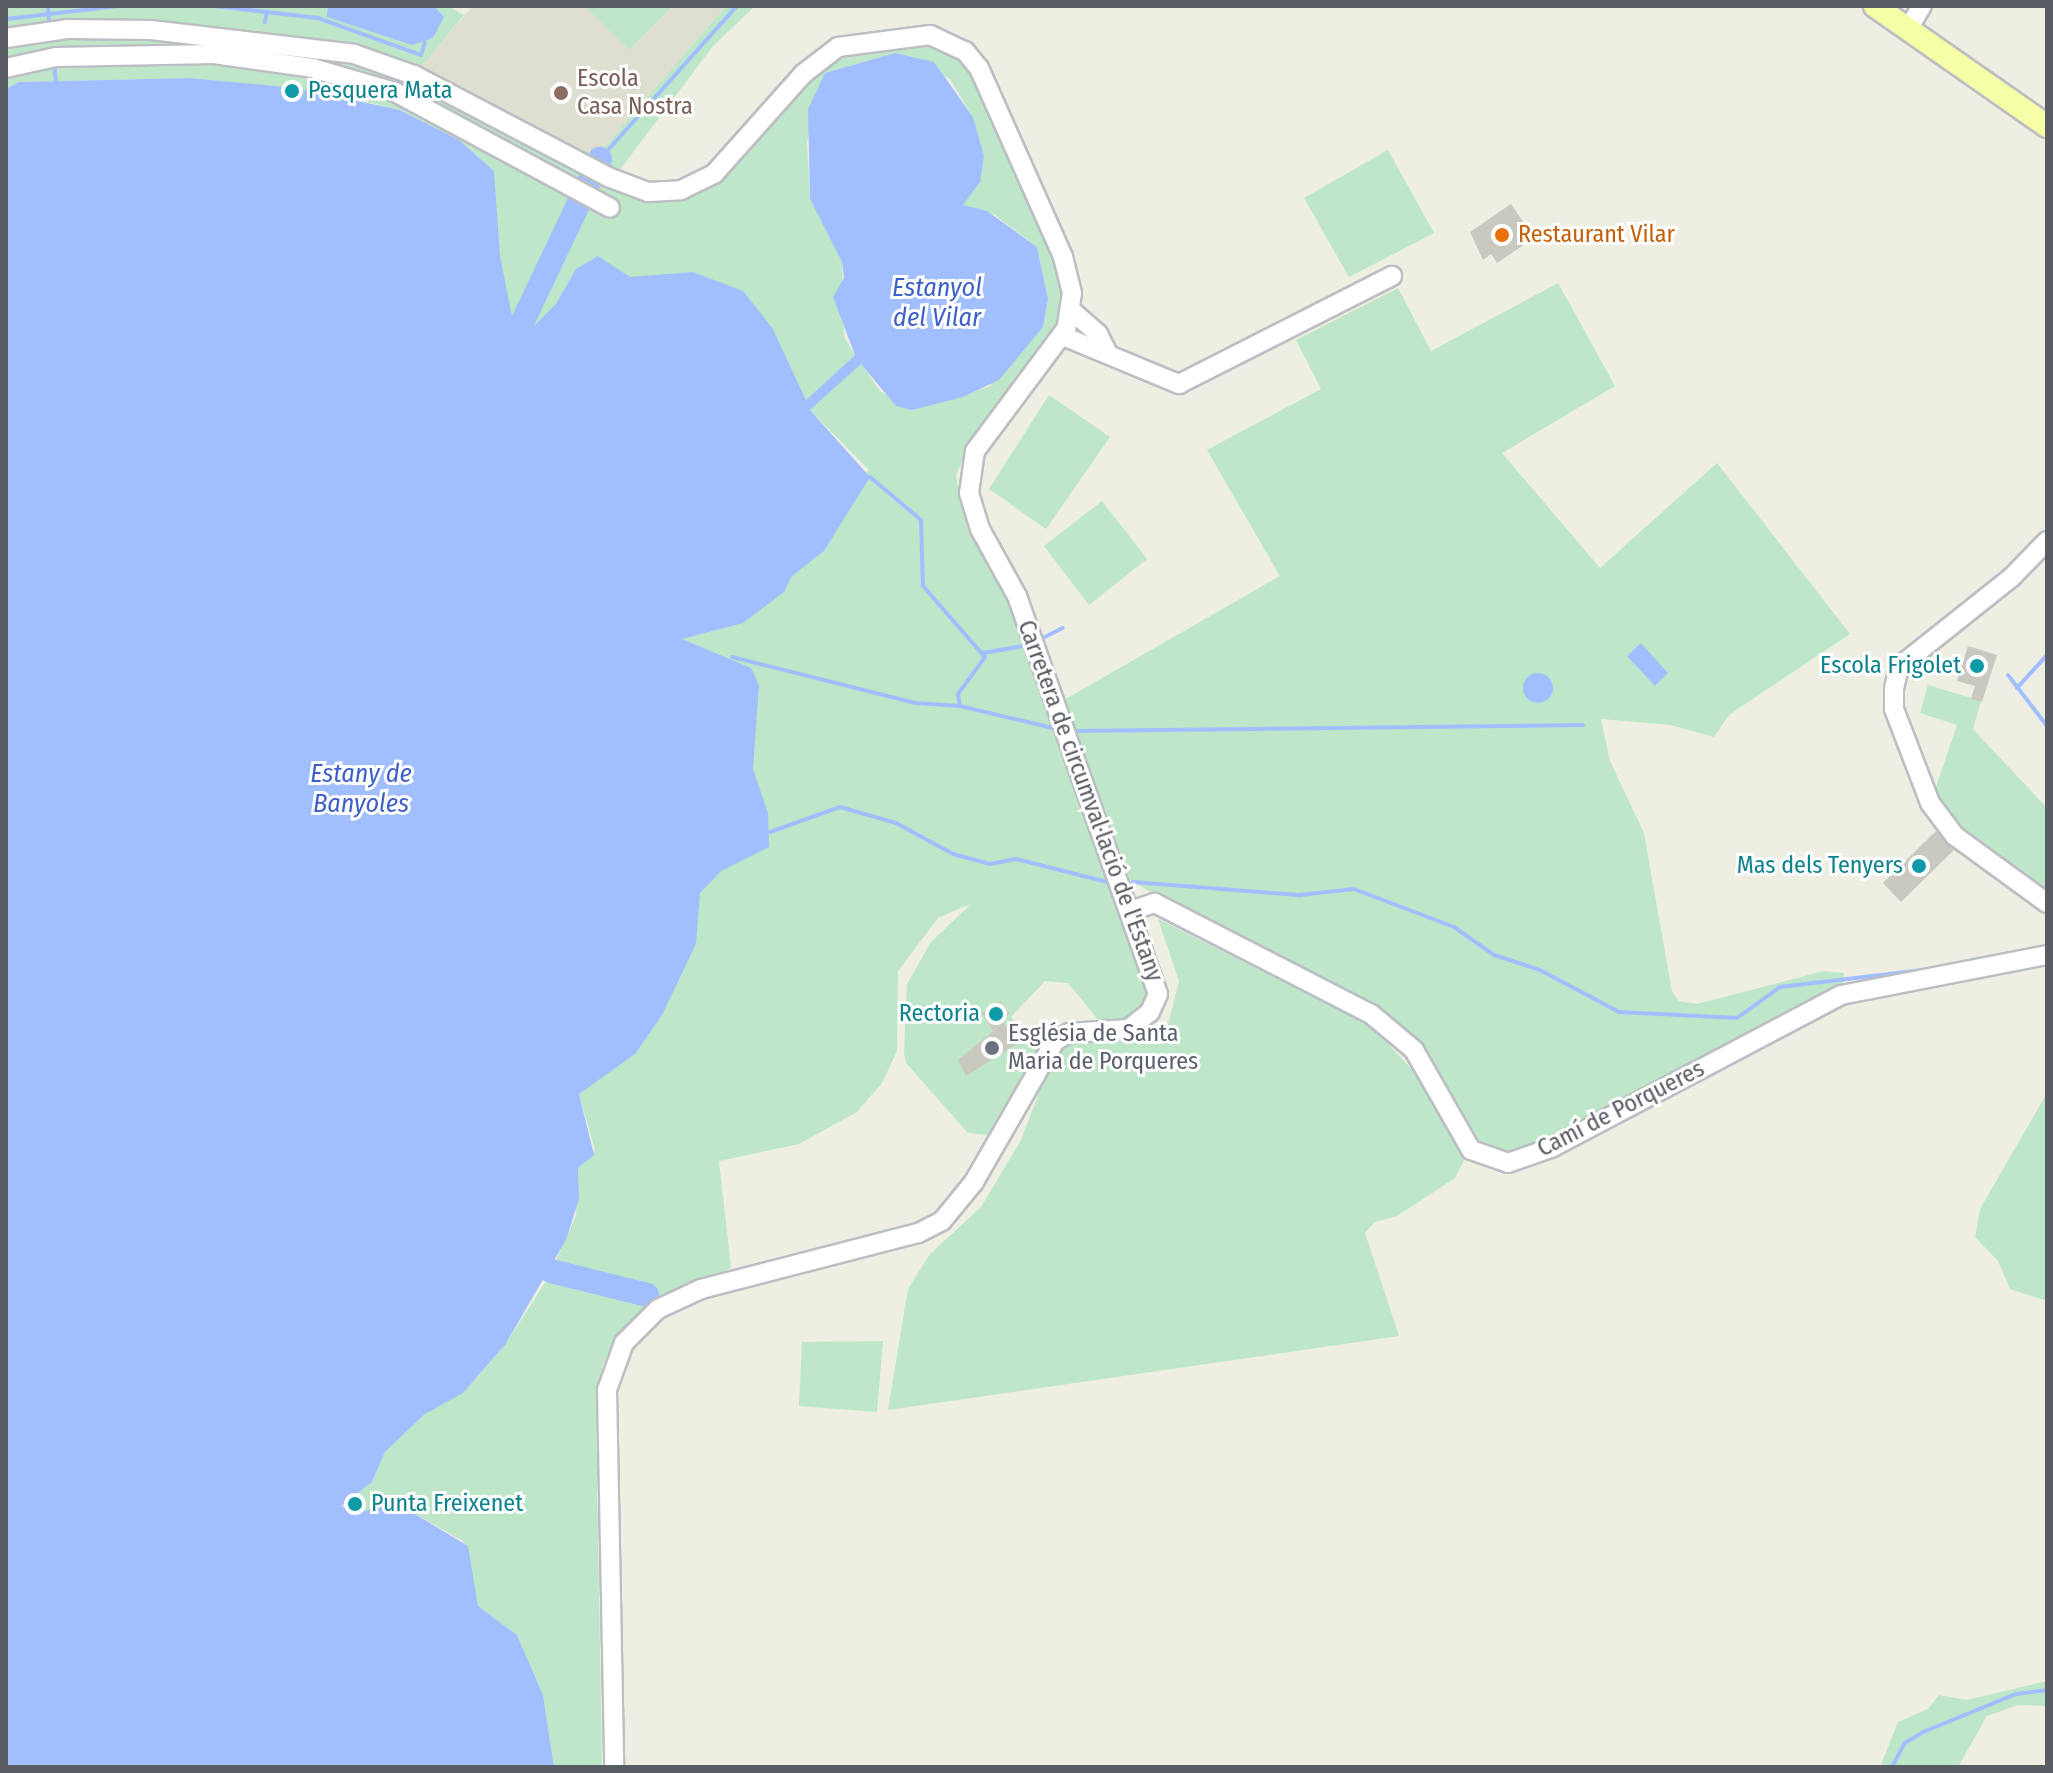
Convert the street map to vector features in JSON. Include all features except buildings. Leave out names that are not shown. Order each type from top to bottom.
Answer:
[{"type":"main road","points":[[1875,6],[2047,126]]},
{"type":"street","points":[[1908,29],[1922,6]]},
{"type":"street","points":[[6,38],[68,29],[151,30],[328,49],[414,75],[571,159],[648,192],[703,182],[734,158],[815,62],[859,40],[930,35],[965,51],[983,76],[1051,222],[1070,284],[1072,311],[1098,334],[1107,352]]},
{"type":"street","points":[[6,68],[56,57],[214,54],[312,68],[395,92],[603,205]]},
{"type":"street","points":[[1063,336],[1179,384],[1392,276]]},
{"type":"street","name":"Carretera de circumval·lació de l'Estany","points":[[614,1767],[607,1390],[624,1343],[658,1309],[701,1289],[903,1237],[942,1221],[974,1182],[1055,1041],[1069,1033],[1128,1029],[1150,1012],[1156,976],[1017,596],[975,517],[969,469],[991,426],[1063,336],[1072,311]]},
{"type":"street","points":[[2047,541],[2012,577],[1899,667],[1894,688],[1894,709],[1930,803],[1955,836],[2047,903]]},
{"type":"street","name":"Camí de Porqueres","points":[[1133,910],[1155,903],[1371,1014],[1414,1050],[1471,1150],[1508,1163],[1551,1148],[1841,995],[2047,955]]},
{"type":"shaded area","name":"Escola Casa Nostra","points":[[473,6],[726,6],[595,158],[421,66]]},
{"type":"green space","points":[[6,6],[448,6],[464,15],[421,67],[595,158],[726,6],[755,6],[713,46],[609,184],[636,198],[695,194],[732,169],[799,91],[840,56],[910,43],[934,45],[968,66],[1049,233],[1063,288],[1060,320],[972,439],[956,475],[960,502],[1004,585],[1149,987],[1148,1000],[1133,1018],[1111,1024],[1099,1021],[1068,983],[1045,981],[1011,1017],[1039,1050],[988,1135],[968,1133],[906,1063],[904,1053],[907,984],[931,942],[970,905],[963,907],[938,918],[898,971],[897,1051],[882,1083],[857,1112],[799,1144],[719,1161],[731,1268],[651,1303],[622,1330],[603,1364],[596,1409],[602,1767],[554,1767],[543,1695],[517,1635],[478,1606],[463,1541],[405,1508],[355,1514],[341,1506],[372,1482],[385,1452],[425,1414],[477,1378],[505,1345],[548,1278],[576,1216],[578,1168],[595,1150],[579,1094],[670,640],[869,470],[810,410],[861,363],[880,391],[912,410],[989,387],[1043,327],[1048,299],[1037,247],[995,215],[962,205],[972,188],[973,117],[950,79],[896,53],[825,73],[807,141],[810,199],[842,262],[844,337],[855,355],[806,400],[778,340],[542,333],[498,324],[494,171],[459,140],[400,110],[334,94],[189,78],[19,82],[6,89]]},
{"type":"green space","points":[[585,6],[673,6],[629,50]]},
{"type":"green space","points":[[1388,150],[1434,233],[1349,277],[1304,198]]},
{"type":"green space","points":[[1558,283],[1615,386],[1502,453],[1600,568],[1717,463],[1850,634],[1729,715],[1714,737],[1671,725],[1601,719],[1610,761],[1644,833],[1672,992],[1679,1001],[1697,1004],[1824,971],[1844,973],[1842,988],[1549,1143],[1507,1157],[1474,1146],[1418,1047],[1130,880],[1064,700],[1280,576],[1207,450],[1321,389],[1296,340],[1398,288],[1431,351]]},
{"type":"green space","points":[[1049,395],[1110,437],[1046,529],[989,489]]},
{"type":"green space","points":[[1102,501],[1147,559],[1089,605],[1044,546]]},
{"type":"green space","points":[[1928,685],[1981,701],[1973,729],[2047,808],[2047,896],[1962,835],[1933,796],[1957,725],[1920,713]]},
{"type":"green space","points":[[1158,919],[1369,1024],[1423,1081],[1464,1160],[1455,1178],[1397,1216],[1375,1222],[1365,1233],[1399,1336],[888,1410],[908,1289],[930,1254],[981,1207],[1020,1142],[1055,1052],[1063,1043],[1164,1040],[1179,981]]},
{"type":"green space","points":[[2047,1093],[2047,1301],[2010,1289],[1998,1261],[1975,1237],[1980,1209]]},
{"type":"green space","points":[[883,1341],[877,1412],[799,1406],[802,1342]]},
{"type":"green space","points":[[2047,1681],[2047,1706],[2018,1705],[1987,1716],[1958,1767],[1880,1767],[1898,1722],[1928,1709],[1939,1695],[1967,1700]]},
{"type":"water","points":[[328,6],[434,6],[444,17],[433,38],[412,45],[327,17]]},
{"type":"water","name":"Estany de Banyoles","points":[[895,53],[934,62],[973,117],[984,156],[980,182],[963,205],[987,211],[1037,247],[1048,299],[1043,327],[999,380],[963,397],[912,410],[896,406],[861,364],[810,410],[870,477],[824,551],[792,576],[784,592],[743,623],[682,639],[751,668],[759,685],[753,769],[768,813],[769,847],[721,871],[700,893],[696,944],[662,1015],[635,1054],[579,1094],[594,1155],[578,1168],[579,1199],[566,1240],[505,1345],[463,1393],[425,1414],[385,1452],[372,1482],[341,1506],[355,1514],[389,1504],[405,1508],[468,1546],[478,1606],[517,1635],[543,1695],[554,1767],[6,1767],[6,89],[19,82],[189,78],[296,88],[400,110],[459,140],[494,171],[500,256],[513,321],[535,325],[556,304],[576,269],[598,256],[630,277],[693,272],[743,291],[773,329],[806,400],[855,355],[833,297],[844,278],[842,262],[810,199],[808,109],[825,73]]},
{"type":"water","points":[[1641,643],[1668,673],[1655,686],[1627,656]]},
{"type":"water","points":[[1538,673],[1549,677],[1553,688],[1549,699],[1538,703],[1527,699],[1523,688],[1527,677]]},
{"type":"waterway","points":[[48,6],[49,19]]},
{"type":"waterway","points":[[6,19],[118,6]]},
{"type":"waterway","points":[[214,6],[318,18],[421,55],[425,43]]},
{"type":"waterway","points":[[600,159],[737,6]]},
{"type":"waterway","points":[[265,22],[267,11]]},
{"type":"waterway","points":[[54,64],[56,82]]},
{"type":"waterway","points":[[521,325],[600,159]]},
{"type":"waterway","points":[[870,477],[921,520],[923,586],[985,657],[958,694],[960,706],[1057,729]]},
{"type":"waterway","points":[[1037,641],[1063,628]]},
{"type":"waterway","points":[[983,653],[1029,645]]},
{"type":"waterway","points":[[2017,688],[2047,655]]},
{"type":"waterway","points":[[732,657],[915,703],[960,706]]},
{"type":"waterway","points":[[2008,675],[2047,726]]},
{"type":"waterway","points":[[1070,731],[1583,725]]},
{"type":"waterway","points":[[770,832],[840,807],[896,823],[953,854],[990,864],[1016,859],[1111,883]]},
{"type":"waterway","points":[[1133,882],[1300,895],[1354,889],[1454,927],[1494,955],[1540,970],[1619,1012],[1737,1018],[1780,987],[1923,970]]},
{"type":"waterway","points":[[551,1271],[647,1295]]},
{"type":"waterway","points":[[1892,1767],[1905,1743],[1923,1732],[2016,1694],[2047,1690]]},
{"type":"place","name":"Pesquera Mata","points":[[292,91]]},
{"type":"place","name":"Escola Casa Nostra","points":[[561,93]]},
{"type":"place","name":"Restaurant Vilar","points":[[1502,235]]},
{"type":"place","name":"Escola Frigolet","points":[[1977,666]]},
{"type":"place","name":"Mas dels Tenyers","points":[[1919,866]]},
{"type":"place","name":"Rectoria","points":[[996,1014]]},
{"type":"place","name":"Església de Santa Maria de Porqueres","points":[[992,1048]]},
{"type":"place","name":"Punta Freixenet","points":[[355,1504]]},
{"type":"water label","name":"Estanyol del Vilar","points":[[937,303]]}]
